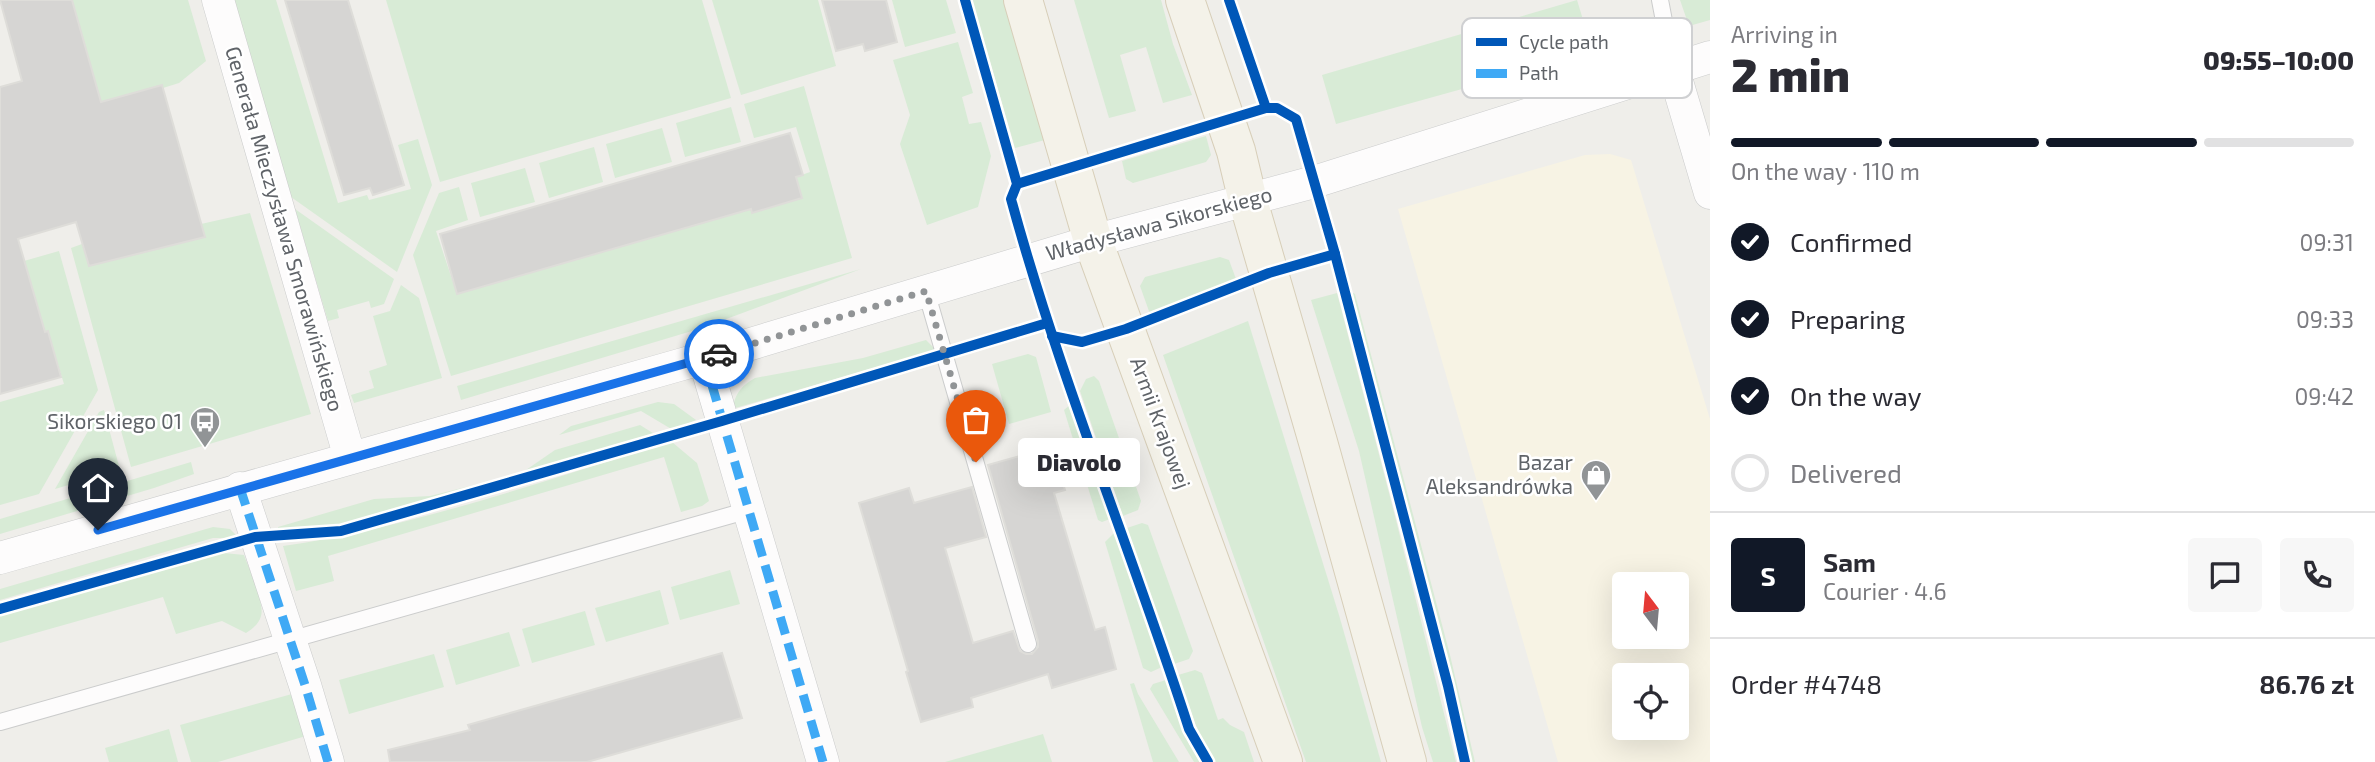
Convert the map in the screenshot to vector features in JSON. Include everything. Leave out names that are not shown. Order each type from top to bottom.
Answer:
[{"type":"main road","name":"Armii Krajowej","points":[[1024,0],[1093,241],[1283,762]]},
{"type":"main road","points":[[1185,0],[1230,131],[1407,762]]},
{"type":"street","name":"Generała Mieczysława Smorawińskiego","points":[[218,0],[350,458]]},
{"type":"street","name":"Władysława Sikorskiego","points":[[1692,62],[1710,57]]},
{"type":"street","name":"Władysława Sikorskiego","points":[[0,558],[704,358],[1093,241],[1314,183],[1579,98]]},
{"type":"street","points":[[1682,98],[1710,192]]},
{"type":"street","points":[[704,358],[823,762]]},
{"type":"street","points":[[240,488],[328,762]]},
{"type":"lane","points":[[1660,0],[1663,18]]},
{"type":"lane","points":[[926,291],[1028,644]]},
{"type":"lane","points":[[0,722],[749,510]]},
{"type":"shaded area","name":"Bazar Aleksandrówka","points":[[1610,154],[1631,160],[1710,419],[1710,762],[1558,762],[1398,209],[1585,155]]},
{"type":"green space","points":[[72,0],[188,0],[206,61],[179,83],[163,88],[161,85],[101,102]]},
{"type":"green space","points":[[231,0],[276,0],[338,203],[367,195],[369,200],[411,189],[398,145],[418,139],[432,185],[397,272],[291,197]]},
{"type":"green space","points":[[386,0],[702,0],[731,98],[440,182]]},
{"type":"green space","points":[[712,0],[818,0],[836,66],[741,95]]},
{"type":"green space","points":[[892,0],[946,0],[956,33],[905,47]]},
{"type":"green space","points":[[972,0],[1004,0],[1045,140],[1015,148]]},
{"type":"green space","points":[[1074,0],[1161,0],[1173,44],[1192,95],[1163,103],[1146,47],[1120,55],[1136,111],[1109,118]]},
{"type":"green space","points":[[1577,0],[1582,18],[1516,18]]},
{"type":"green space","points":[[1680,0],[1710,0],[1710,20],[1692,25],[1692,18],[1686,18]]},
{"type":"green space","points":[[1462,34],[1462,89],[1336,124],[1322,75]]},
{"type":"green space","points":[[958,42],[973,93],[962,97],[969,124],[981,122],[991,156],[978,207],[927,225],[900,144],[910,115],[893,60]]},
{"type":"green space","points":[[804,86],[852,258],[451,376],[413,255],[439,193],[459,187],[468,220],[436,231],[457,294],[751,209],[752,212],[796,177],[810,172],[796,127],[754,138],[744,104]]},
{"type":"green space","points":[[731,107],[741,142],[685,157],[676,123]]},
{"type":"green space","points":[[662,128],[672,162],[615,178],[606,144]]},
{"type":"green space","points":[[1206,136],[1211,155],[1206,162],[1133,183],[1126,179],[1122,161]]},
{"type":"green space","points":[[594,147],[603,182],[549,198],[539,163]]},
{"type":"green space","points":[[525,168],[535,202],[480,217],[471,183]]},
{"type":"green space","points":[[295,209],[394,279],[384,304],[371,308],[369,301],[337,310],[339,318],[328,321]]},
{"type":"green space","points":[[250,213],[311,414],[131,467],[71,248],[82,244],[89,266],[204,237],[201,224]]},
{"type":"green space","points":[[59,251],[98,390],[39,494],[0,505],[0,402],[64,384],[24,261]]},
{"type":"green space","points":[[1220,257],[1229,260],[1236,279],[1150,314],[1140,286],[1145,277]]},
{"type":"green space","points":[[861,269],[702,328],[461,400],[457,386]]},
{"type":"green space","points":[[401,285],[419,298],[442,378],[354,403],[351,395],[374,388],[369,371],[387,365],[373,316],[390,311]]},
{"type":"green space","points":[[1348,290],[1355,294],[1450,655],[1475,762],[1470,762]]},
{"type":"green space","points":[[1337,293],[1456,762],[1433,762],[1422,727],[1359,451],[1311,300]]},
{"type":"green space","points":[[1248,321],[1339,615],[1381,762],[1306,762],[1163,355]]},
{"type":"green space","points":[[926,340],[936,350],[732,409],[740,391],[755,378],[863,358]]},
{"type":"green space","points":[[1028,354],[1036,357],[1051,412],[1009,424],[992,364]]},
{"type":"green space","points":[[1094,376],[1099,381],[1141,501],[1138,510],[1123,516],[1080,391],[1086,379]]},
{"type":"green space","points":[[658,402],[674,404],[696,420],[673,430],[641,411],[559,435],[571,426]]},
{"type":"green space","points":[[1071,404],[1110,519],[1102,522],[1098,520],[1064,410]]},
{"type":"green space","points":[[104,410],[120,470],[55,489],[99,412]]},
{"type":"green space","points":[[640,425],[656,435],[526,475],[526,470],[555,450]]},
{"type":"green space","points":[[672,442],[697,463],[709,501],[702,506],[681,512],[664,457],[328,556],[334,581],[296,591],[283,546],[333,538],[431,515]]},
{"type":"green space","points":[[191,462],[194,474],[0,534],[0,519]]},
{"type":"green space","points":[[478,484],[480,489],[325,528],[278,530],[278,527],[374,499],[430,496]]},
{"type":"green space","points":[[1142,523],[1148,525],[1193,651],[1189,659],[1174,664],[1127,528]]},
{"type":"green space","points":[[213,527],[230,529],[239,538],[213,538],[0,600],[0,589]]},
{"type":"green space","points":[[1115,532],[1162,667],[1151,672],[1143,668],[1105,542]]},
{"type":"green space","points":[[214,552],[244,555],[262,610],[259,621],[246,633],[222,621],[176,634],[163,597],[0,643],[0,613]]},
{"type":"green space","points":[[730,570],[740,604],[680,620],[671,587]]},
{"type":"green space","points":[[660,590],[669,624],[606,642],[595,608]]},
{"type":"green space","points":[[585,611],[595,645],[532,663],[522,629]]},
{"type":"green space","points":[[509,632],[520,666],[456,685],[446,650]]},
{"type":"green space","points":[[434,654],[444,687],[349,714],[339,680]]},
{"type":"green space","points":[[1195,670],[1202,673],[1218,720],[1223,718],[1244,732],[1254,762],[1214,762],[1201,740],[1178,675]]},
{"type":"green space","points":[[1166,680],[1189,744],[1200,762],[1194,762],[1150,689],[1153,684]]},
{"type":"green space","points":[[1134,683],[1179,762],[1153,762],[1130,684]]},
{"type":"green space","points":[[292,694],[306,736],[218,762],[191,762],[180,725]]},
{"type":"green space","points":[[169,729],[178,762],[109,762],[105,748]]},
{"type":"green space","points":[[1043,734],[1052,762],[945,762]]},
{"type":"building","points":[[0,0],[72,0],[101,102],[162,85],[205,237],[89,266],[76,222],[18,239],[61,377],[0,394],[0,87],[22,81]]},
{"type":"building","points":[[285,0],[348,0],[404,185],[373,195],[370,188],[344,195]]},
{"type":"building","points":[[822,0],[886,0],[897,42],[865,51],[863,44],[836,51]]},
{"type":"building","points":[[790,133],[803,175],[796,177],[802,198],[752,213],[751,209],[457,294],[440,234]]},
{"type":"building","points":[[1052,447],[1065,490],[1054,493],[1095,630],[1105,627],[1116,669],[1052,688],[1048,674],[971,698],[973,707],[921,722],[859,503],[909,488],[914,503],[972,487],[986,537],[945,548],[973,643],[1013,631],[1020,651],[1032,654],[1038,647],[1038,641],[988,465]]},
{"type":"building","points":[[722,653],[742,718],[587,762],[390,762],[388,750],[470,730],[468,725]]},
{"type":"marked path","points":[[704,358],[823,762]]},
{"type":"marked path","points":[[240,488],[328,762]]},
{"type":"cycle path","points":[[965,0],[1017,184],[1011,199],[1051,333],[1189,729],[1208,762]]},
{"type":"cycle path","points":[[1229,0],[1266,108],[1277,108],[1296,119],[1335,254],[1448,686],[1465,762]]},
{"type":"cycle path","points":[[1017,184],[1266,108]]},
{"type":"cycle path","points":[[1052,336],[1082,342],[1126,329],[1269,273],[1335,254]]},
{"type":"cycle path","points":[[0,609],[255,537],[341,531],[722,421],[1047,323]]},
{"type":"way so far","points":[[719,354],[926,291],[976,462]]},
{"type":"place","name":"Sikorskiego 01","points":[[205,449]]},
{"type":"place","name":"Diavolo","points":[[976,462]]},
{"type":"place","name":"Bazar Aleksandrówka","points":[[1596,502]]},
{"type":"route","points":[[98,530],[719,354]]}]
